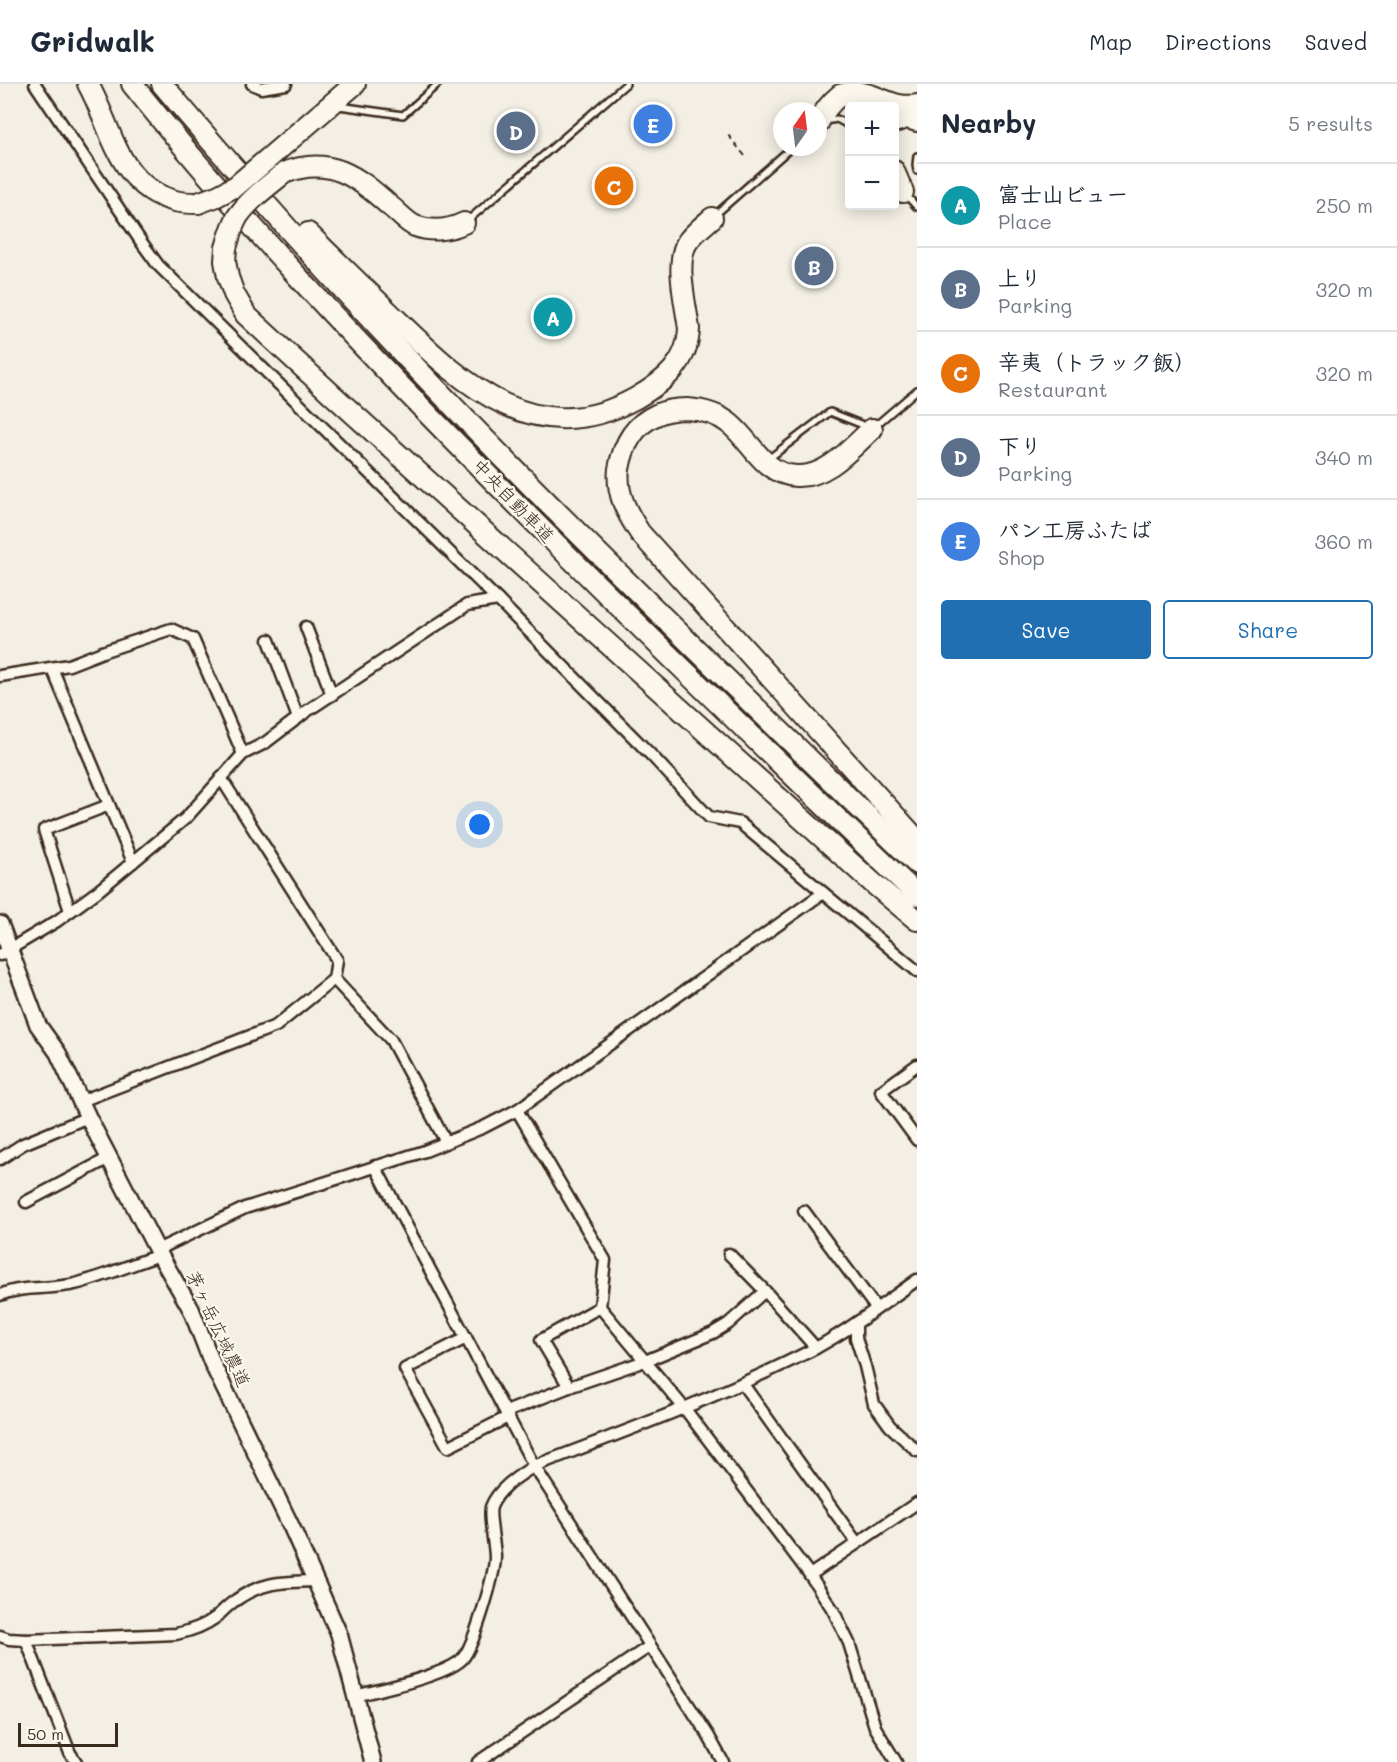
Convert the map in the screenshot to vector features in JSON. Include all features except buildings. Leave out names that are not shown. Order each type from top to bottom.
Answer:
[{"type":"highway","points":[[88,84],[119,153],[134,178],[153,193],[177,202],[198,203],[236,186],[355,84]]},
{"type":"highway","name":"中央自動車道","points":[[132,84],[280,258],[390,376],[569,558],[917,895]]},
{"type":"highway","name":"中央自動車道","points":[[162,84],[305,249],[407,360],[584,540],[917,864]]},
{"type":"highway","points":[[827,108],[842,93],[859,86],[878,98],[906,106],[917,105]]},
{"type":"highway","points":[[181,107],[420,343],[486,396],[509,407],[532,414],[555,418],[580,417],[603,412],[623,405],[641,394],[678,364],[685,351],[689,329],[681,265],[684,251],[688,241],[712,218]]},
{"type":"highway","points":[[899,121],[908,118],[917,121]]},
{"type":"highway","points":[[464,223],[442,230],[416,226],[355,177],[313,165],[298,167],[284,173],[250,202],[238,217],[226,248],[225,261],[228,277],[234,294],[246,315],[874,884],[917,920]]},
{"type":"highway","points":[[872,429],[840,457],[814,474],[784,475],[765,462],[730,424],[719,417],[694,410],[663,411],[647,419],[635,430],[626,444],[618,478],[620,495],[627,513],[640,533],[917,840]]},
{"type":"street","points":[[35,84],[158,265],[498,600],[709,817],[740,823],[917,971]]},
{"type":"street","points":[[252,84],[261,88],[286,84]]},
{"type":"street","points":[[5,952],[57,921],[186,818],[243,754],[265,742],[467,605],[498,600]]},
{"type":"street","points":[[306,627],[332,695]]},
{"type":"street","points":[[0,676],[69,665],[171,629],[193,639],[243,754]]},
{"type":"street","points":[[269,640],[298,718]]},
{"type":"street","points":[[52,668],[133,862]]},
{"type":"street","points":[[81,1101],[276,1026],[334,980],[337,960],[221,778]]},
{"type":"street","points":[[70,911],[44,830],[109,805]]},
{"type":"street","points":[[0,1295],[30,1288],[76,1284],[158,1252],[245,1208],[425,1151],[484,1127],[517,1110],[823,893]]},
{"type":"street","name":"茅ヶ岳広域農道","points":[[0,924],[5,952],[38,1025],[58,1053],[109,1158],[191,1309],[212,1363],[292,1528],[339,1634],[374,1762]]},
{"type":"street","points":[[334,980],[391,1040],[446,1142]]},
{"type":"street","points":[[917,1065],[881,1091],[917,1140]]},
{"type":"street","points":[[517,1110],[605,1260],[600,1307],[685,1409],[810,1575],[833,1610],[849,1643],[874,1727],[896,1762]]},
{"type":"street","points":[[0,1159],[23,1144],[88,1117]]},
{"type":"street","points":[[26,1202],[109,1158]]},
{"type":"street","points":[[375,1166],[534,1466],[723,1762]]},
{"type":"street","points":[[804,1211],[876,1308]]},
{"type":"street","points":[[729,1254],[816,1348]]},
{"type":"street","points":[[355,1696],[414,1681],[445,1669],[463,1658],[479,1624],[495,1558],[490,1508],[514,1480],[534,1466],[685,1409],[816,1348],[917,1280]]},
{"type":"street","points":[[466,1338],[405,1369],[448,1448],[507,1415],[569,1387],[645,1361],[713,1333],[728,1324],[765,1291]]},
{"type":"street","points":[[569,1387],[541,1340],[600,1307]]},
{"type":"street","points":[[856,1323],[856,1338],[874,1404],[890,1425],[917,1451]]},
{"type":"street","points":[[742,1383],[857,1544]]},
{"type":"street","points":[[810,1575],[917,1503]]},
{"type":"street","points":[[0,1636],[26,1640],[177,1634],[197,1629],[235,1600],[254,1589],[275,1582],[315,1581]]},
{"type":"street","points":[[26,1640],[70,1753],[76,1762]]},
{"type":"street","points":[[478,1762],[650,1646]]},
{"type":"lane","points":[[330,105],[403,116],[438,84]]},
{"type":"lane","points":[[464,223],[627,84]]},
{"type":"lane","points":[[827,120],[837,119],[845,123]]},
{"type":"lane","points":[[712,218],[782,156]]},
{"type":"lane","points":[[917,156],[917,171]]},
{"type":"lane","points":[[899,186],[917,207]]},
{"type":"lane","points":[[765,462],[830,412],[872,429],[917,390]]},
{"type":"path","points":[[728,135],[745,156]]},
{"type":"place","name":"パン工房ふたば","points":[[653,124]]},
{"type":"place","name":"下り","points":[[516,131]]},
{"type":"place","name":"辛夷（トラック飯）","points":[[614,186]]},
{"type":"place","name":"上り","points":[[814,266]]},
{"type":"place","name":"富士山ビュー","points":[[553,317]]}]
